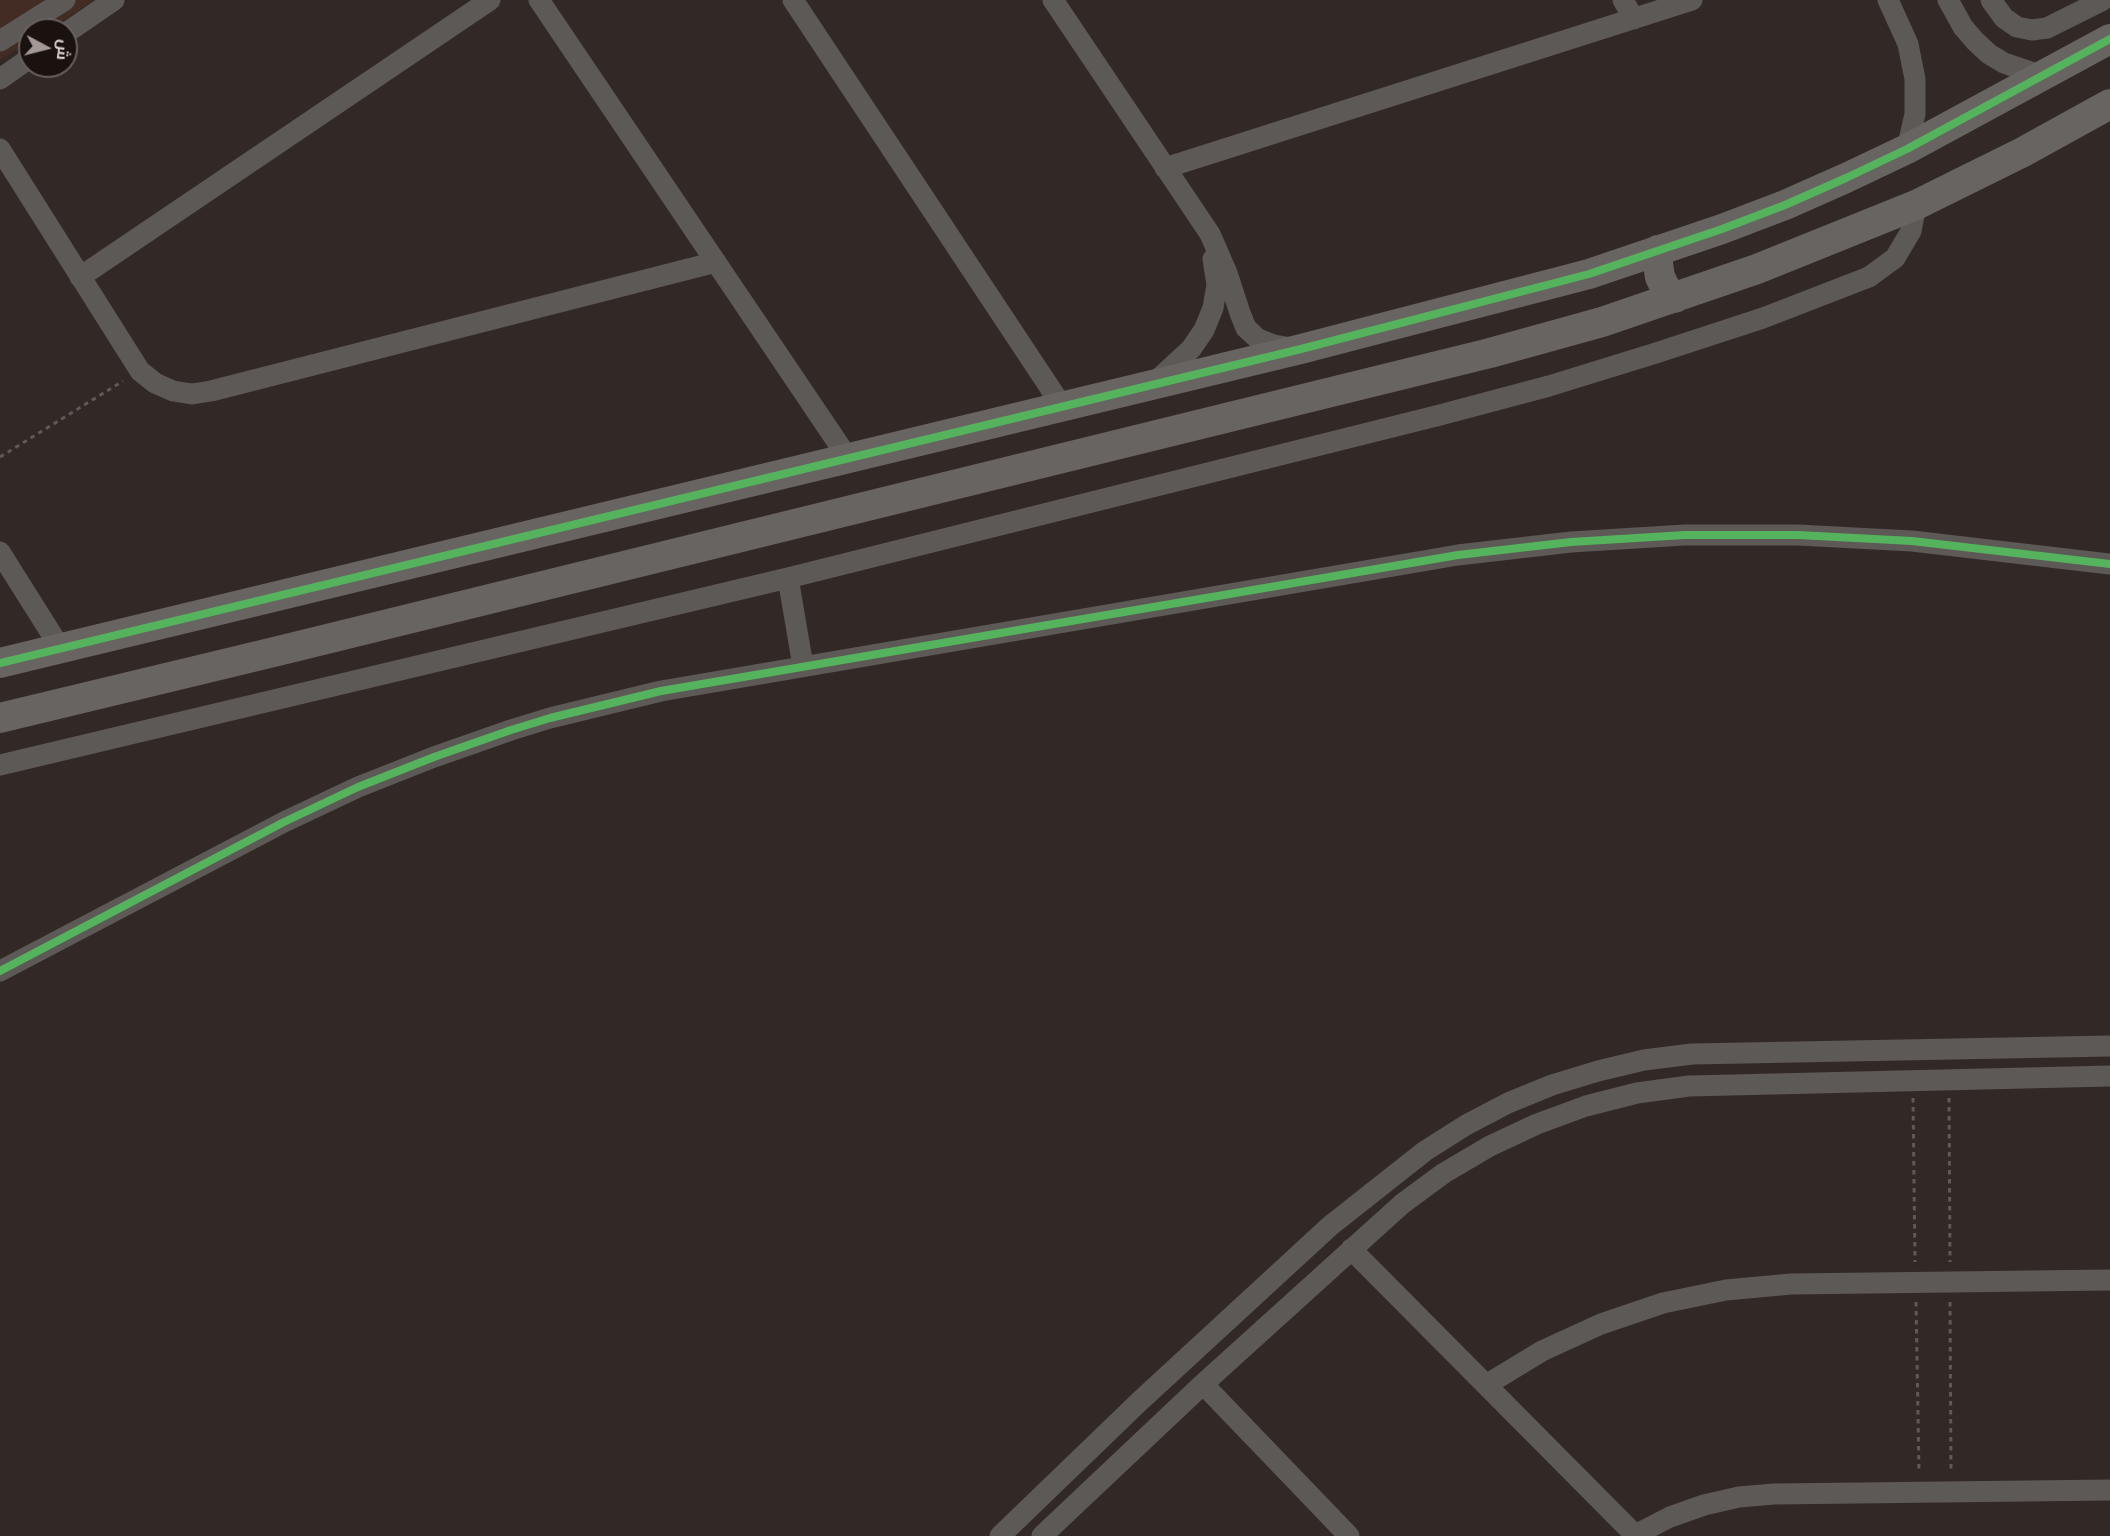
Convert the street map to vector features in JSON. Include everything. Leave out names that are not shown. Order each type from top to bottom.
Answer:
[{"type":"street","points":[[0,41],[65,0]]},
{"type":"street","points":[[78,25],[114,0]]},
{"type":"street","points":[[80,276],[490,0]]},
{"type":"street","points":[[538,0],[848,458]]},
{"type":"street","points":[[793,0],[1062,406]]},
{"type":"street","points":[[1053,0],[1210,234],[1227,273],[1246,328],[1258,339],[1274,345],[1301,349]]},
{"type":"street","points":[[1623,0],[1634,19]]},
{"type":"street","points":[[1165,168],[1692,0]]},
{"type":"street","points":[[1888,0],[1908,44],[1915,79],[1915,114],[1907,149]]},
{"type":"street","points":[[1948,0],[1969,34],[1989,54],[2004,63],[2042,76]]},
{"type":"street","points":[[1991,0],[2004,18],[2017,27],[2032,30],[2047,28],[2103,0]]},
{"type":"street","points":[[0,663],[1301,349],[1589,274],[1785,205],[1907,149],[2110,39]]},
{"type":"street","points":[[0,79],[18,66]]},
{"type":"street","points":[[0,718],[1456,362],[1602,322],[1817,246],[1916,205],[2023,152],[2110,104]]},
{"type":"street","points":[[0,149],[140,371],[155,383],[173,391],[192,394],[716,262]]},
{"type":"street","points":[[0,765],[788,578],[1440,415],[1656,353],[1763,318],[1869,277],[1895,258],[1911,231],[1916,205]]},
{"type":"street","points":[[1152,385],[1191,349],[1204,330],[1213,308],[1217,285],[1210,234]]},
{"type":"street","points":[[1658,250],[1660,277],[1666,289],[1675,298]]},
{"type":"street","points":[[1589,274],[1597,284],[1602,296],[1604,309],[1602,322]]},
{"type":"street","points":[[0,971],[285,822],[358,787],[434,757],[550,718],[661,691],[1458,555],[1571,542],[1684,535],[1798,535],[1912,542],[2110,564]]},
{"type":"street","points":[[0,552],[61,649]]},
{"type":"street","points":[[788,578],[803,666]]},
{"type":"street","points":[[1000,1536],[1140,1401],[1330,1227],[1425,1151],[1466,1125],[1508,1103],[1552,1085],[1598,1071],[1644,1060],[1692,1054],[2110,1046]]},
{"type":"street","points":[[1042,1536],[1203,1384],[1351,1249],[1411,1198],[1444,1173],[1490,1146],[1537,1124],[1637,1093],[1689,1086],[2110,1076]]},
{"type":"street","points":[[1351,1249],[1636,1536],[1670,1517],[1704,1505],[1738,1497],[1774,1494],[2110,1490]]},
{"type":"street","points":[[1486,1385],[1542,1351],[1601,1324],[1663,1304],[1726,1290],[1791,1284],[2110,1280]]},
{"type":"street","points":[[1203,1384],[1342,1533]]},
{"type":"path","points":[[0,457],[140,371]]},
{"type":"shaded area","points":[[0,0],[94,0],[66,18],[18,18],[18,49],[0,60]]},
{"type":"cycle path","points":[[0,663],[1301,349],[1589,274],[1722,229],[1846,178],[1907,149],[2110,39]]},
{"type":"cycle path","points":[[0,971],[284,822],[358,787],[511,730],[550,718],[661,691],[1458,555],[1571,542],[1685,535],[1798,535],[1912,541],[2110,564]]}]
